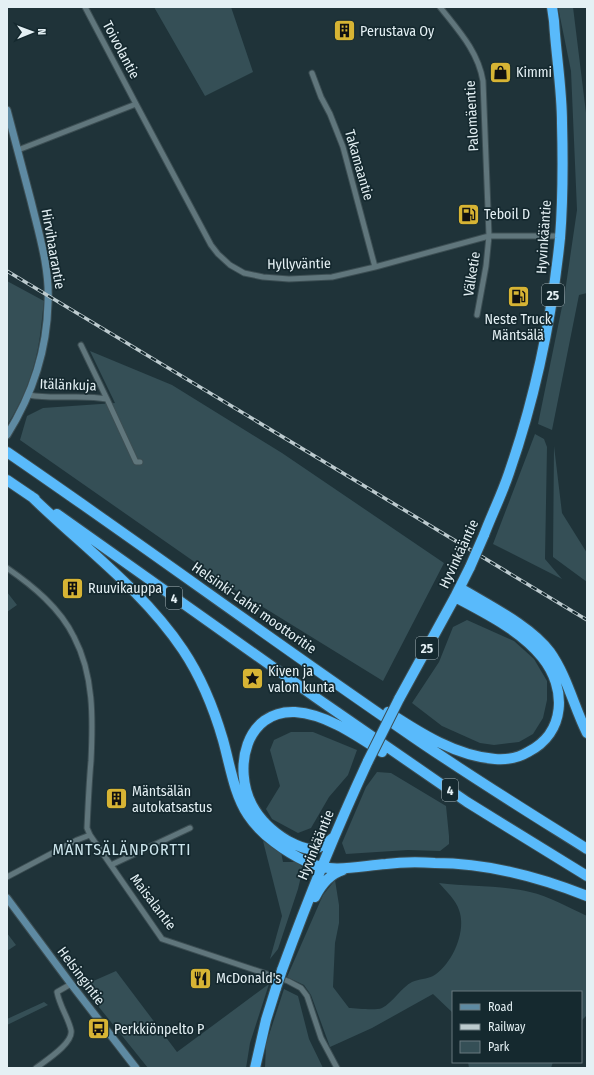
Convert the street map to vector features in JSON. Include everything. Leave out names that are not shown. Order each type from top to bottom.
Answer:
[{"type":"highway","name":"Hyvinkääntie","points":[[546,7],[555,46]]},
{"type":"highway","name":"Hyvinkääntie","points":[[255,1068],[266,1020],[276,988],[321,867],[368,761],[399,699],[458,592],[470,567],[509,474],[533,391],[550,314],[560,236],[562,121],[552,7]]},
{"type":"highway","name":"Helsinki-Lahti moottoritie","points":[[7,452],[79,501],[403,730],[462,770],[587,849]]},
{"type":"highway","name":"4","points":[[7,480],[467,802],[587,876]]},
{"type":"highway","points":[[31,496],[131,588],[168,630],[183,650],[205,690],[216,717],[244,808],[259,829],[270,839],[307,862],[321,867],[337,869],[410,862],[476,866],[531,877],[587,896]]},
{"type":"highway","points":[[290,650],[405,723],[445,744],[472,754],[495,759],[506,759],[520,756],[544,742],[554,726],[559,706],[558,691],[554,677],[550,668],[534,648],[458,592]]},
{"type":"highway","points":[[458,592],[514,621],[538,639],[557,664],[587,734]]},
{"type":"highway","points":[[334,837],[319,848],[313,850],[306,849],[296,845],[269,827],[258,814],[246,792],[244,781],[244,758],[246,746],[254,731],[263,722],[283,713],[294,712],[331,722],[467,802]]},
{"type":"highway","points":[[299,925],[317,891],[325,881],[340,871],[354,867]]},
{"type":"highway","name":"Hyvinkääntie","points":[[259,1068],[260,1043]]},
{"type":"street","name":"Toivolantie","points":[[85,7],[136,104]]},
{"type":"street","name":"Palomäentie","points":[[440,7],[470,46],[481,70],[483,81],[489,236]]},
{"type":"street","name":"Takamaantie","points":[[312,73],[343,147],[375,267]]},
{"type":"street","points":[[18,150],[136,104]]},
{"type":"street","name":"Hyllyväntie","points":[[136,104],[211,245],[230,265],[244,273],[263,277],[289,279],[332,277],[489,236],[560,236]]},
{"type":"street","name":"Hirvihaarantie","points":[[7,110],[41,240],[48,284],[45,339],[34,382],[29,395],[7,435]]},
{"type":"street","name":"Välketie","points":[[477,314],[486,266],[489,236]]},
{"type":"street","name":"Itälänkuja","points":[[81,345],[136,462],[140,462]]},
{"type":"street","name":"Itälänkuja","points":[[29,395],[47,398],[93,397],[107,399]]},
{"type":"street","name":"Maisalantie","points":[[7,568],[23,579],[44,597],[61,616],[74,636],[86,669],[92,708],[87,828],[90,835],[162,939],[288,981],[301,988],[307,996],[321,1038],[337,1068]]},
{"type":"street","points":[[111,865],[190,828]]},
{"type":"street","points":[[7,877],[77,840],[90,835]]},
{"type":"street","name":"Helsingintie","points":[[7,898],[136,1068]]},
{"type":"street","points":[[36,1068],[66,1045],[70,1039],[72,1032],[57,992],[71,984]]},
{"type":"green space","points":[[154,7],[231,7],[253,72],[205,96]]},
{"type":"green space","points":[[558,7],[573,7],[587,121],[587,293],[579,295],[552,430],[538,424],[565,292],[577,210],[571,71]]},
{"type":"green space","points":[[7,281],[44,301],[36,358],[22,398],[7,425]]},
{"type":"green space","points":[[90,351],[172,385],[282,453],[444,563],[383,681],[229,586],[20,440],[27,416],[43,408],[115,403]]},
{"type":"green space","points":[[535,434],[544,439],[547,447],[545,559],[562,579],[493,544]]},
{"type":"green space","points":[[554,446],[562,513],[587,553],[587,582],[553,557]]},
{"type":"green space","points":[[7,592],[17,605],[7,612]]},
{"type":"green space","points":[[467,620],[514,641],[534,659],[547,681],[547,700],[543,718],[533,734],[519,742],[494,745],[480,743],[442,726],[412,703],[439,662],[453,627]]},
{"type":"green space","points":[[291,732],[313,732],[357,750],[348,775],[329,797],[311,828],[298,833],[272,819],[266,809],[280,786],[270,750],[274,740]]},
{"type":"green space","points":[[377,772],[391,773],[446,806],[449,844],[440,851],[408,850],[346,854],[342,843],[366,787]]},
{"type":"green space","points":[[263,841],[281,852],[283,862],[297,862],[303,868],[298,889],[278,949],[270,959],[282,916]]},
{"type":"green space","points":[[335,880],[339,905],[339,923],[335,943],[333,987],[349,1008],[379,1009],[386,1006],[408,984],[433,976],[440,971],[452,956],[459,937],[461,918],[456,903],[439,883],[508,888],[530,892],[551,899],[587,916],[587,1015],[582,1020],[582,991],[452,991],[452,1012],[433,994],[372,1028],[330,1047],[311,995],[304,985],[287,977],[323,895]]},
{"type":"green space","points":[[7,933],[16,945],[7,951]]},
{"type":"green space","points":[[116,971],[177,1052],[269,984],[250,1043],[246,1068],[148,1068],[82,986]]},
{"type":"green space","points":[[284,989],[298,996],[309,1039],[323,1068],[265,1068],[266,1044]]},
{"type":"green space","points":[[44,1002],[48,1005],[7,1025],[7,1019]]},
{"type":"green space","points":[[468,1063],[553,1063],[551,1068],[469,1068]]},
{"type":"railway","points":[[7,271],[587,620]]},
{"type":"place","name":"Perustava Oy","points":[[345,31]]},
{"type":"place","name":"Kimmi","points":[[500,72]]},
{"type":"place","name":"Teboil D","points":[[468,214]]},
{"type":"place","name":"Neste Truck Mäntsälä","points":[[518,297]]},
{"type":"place","name":"Ruuvikauppa","points":[[72,588]]},
{"type":"place","name":"Kiven ja valon kunta","points":[[252,679]]},
{"type":"place","name":"Mäntsälän autokatsastus","points":[[117,799]]},
{"type":"place","name":"McDonald's","points":[[201,978]]},
{"type":"place","name":"Perkkiönpelto P","points":[[98,1029]]},
{"type":"district","name":"MÄNTSÄLÄNPORTTI","points":[[122,849]]}]
